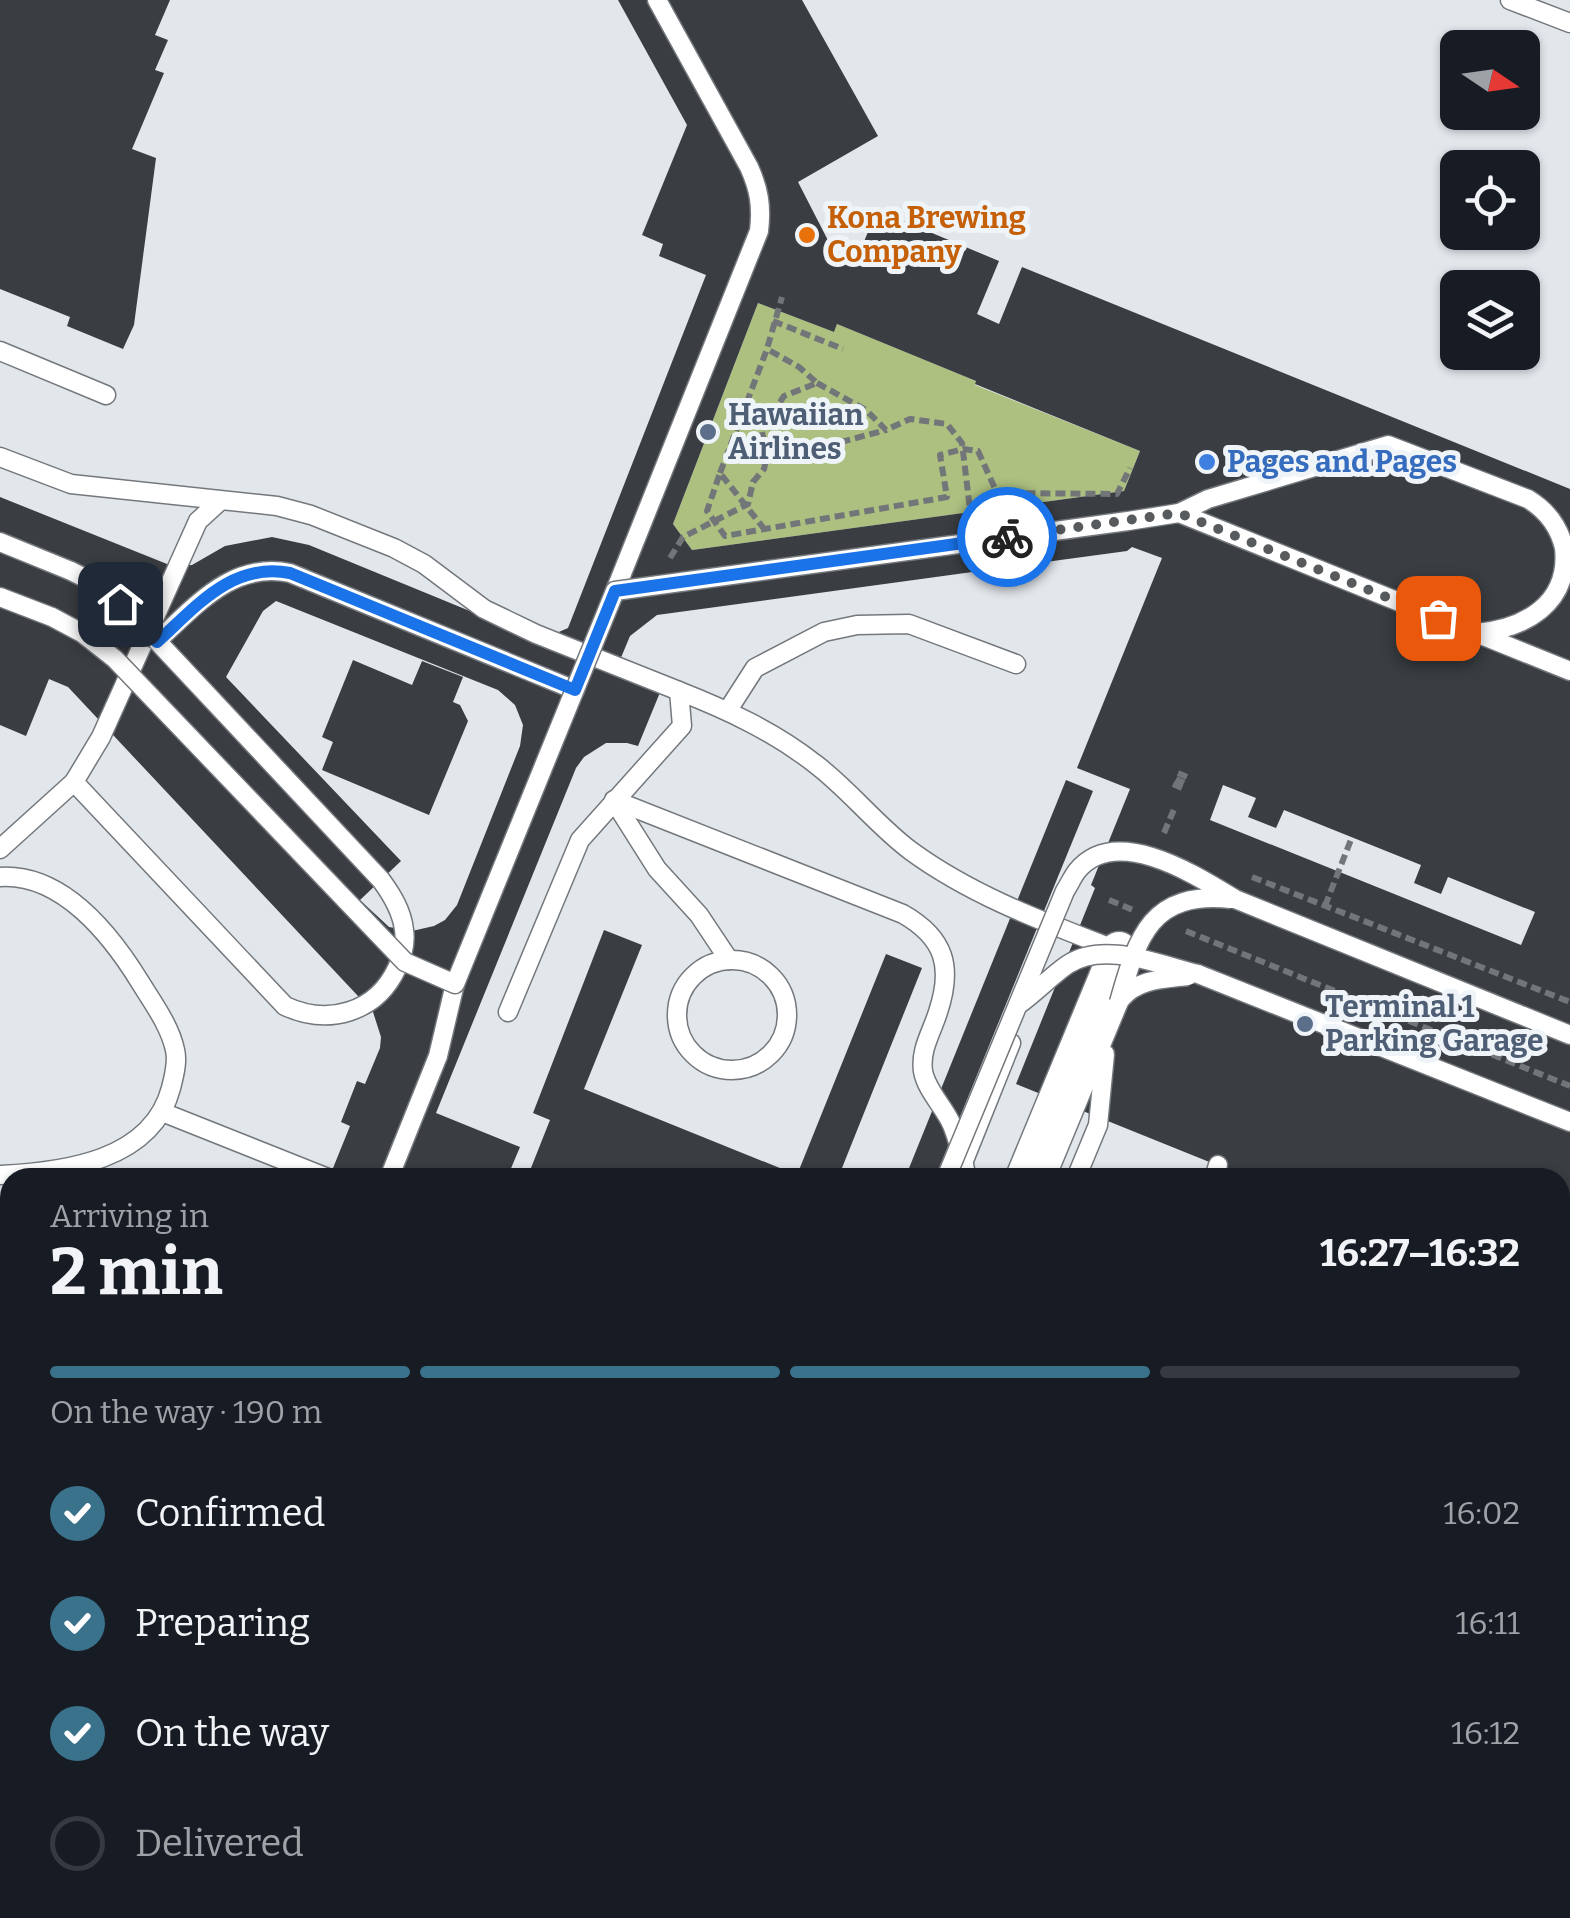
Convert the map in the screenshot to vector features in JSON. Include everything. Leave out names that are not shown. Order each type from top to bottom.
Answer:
[{"type":"street","points":[[1029,1168],[1125,955]]},
{"type":"lane","points":[[393,1168],[438,1056],[455,984],[759,230],[760,189],[657,0]]},
{"type":"lane","points":[[1510,0],[1570,24]]},
{"type":"lane","points":[[0,351],[106,394]]},
{"type":"lane","points":[[615,591],[1179,513],[1208,499],[1388,444],[1509,491],[1544,509],[1554,523],[1562,542],[1565,576],[1560,594],[1547,608],[1524,622],[1500,631],[1476,633]]},
{"type":"lane","points":[[0,457],[71,484],[277,506],[359,533],[424,564],[484,609],[536,634],[728,710],[816,764],[910,849],[958,882],[1125,955],[1198,974],[1570,1122]]},
{"type":"lane","points":[[0,849],[74,782],[101,737],[198,521],[220,501]]},
{"type":"lane","points":[[1179,513],[1570,672]]},
{"type":"lane","points":[[0,542],[97,584],[157,642],[381,880],[393,897],[405,933],[401,959],[389,985],[354,1010],[318,1017],[285,1006],[74,782]]},
{"type":"lane","points":[[157,642],[225,582],[248,572],[272,569],[575,690]]},
{"type":"lane","points":[[0,597],[82,633],[115,659],[405,962],[455,984]]},
{"type":"lane","points":[[728,710],[756,668],[824,632],[857,625],[909,624],[1016,664]]},
{"type":"lane","points":[[508,1012],[580,840],[682,726],[678,692]]},
{"type":"lane","points":[[614,800],[657,869],[699,914],[729,960]]},
{"type":"lane","points":[[614,800],[921,924],[943,955],[946,979],[924,1048],[923,1074],[952,1124],[961,1168]]},
{"type":"lane","points":[[950,1168],[1065,891],[1078,869],[1100,854],[1155,857],[1236,899],[1570,1034]]},
{"type":"lane","points":[[0,877],[33,880],[86,914],[133,971],[170,1033],[176,1054],[174,1077],[162,1112],[149,1130],[111,1154],[58,1168]]},
{"type":"lane","points":[[1210,881],[1320,914]]},
{"type":"lane","points":[[1050,1168],[1119,1002],[1125,955],[1164,908],[1186,898],[1236,899]]},
{"type":"lane","points":[[964,1168],[1058,927]]},
{"type":"lane","points":[[1017,1006],[1067,966],[1089,955],[1125,955]]},
{"type":"lane","points":[[729,960],[763,969],[784,997],[786,1014],[784,1032],[765,1060],[750,1068],[732,1070],[700,1061],[680,1034],[677,1017],[678,1000],[696,972],[729,960]]},
{"type":"lane","points":[[1119,1002],[1129,988],[1198,974]]},
{"type":"lane","points":[[1080,1168],[1098,1124],[1107,1034]]},
{"type":"lane","points":[[162,1112],[303,1168]]},
{"type":"path","points":[[782,296],[707,512],[726,536],[946,498],[940,456],[963,449],[978,451],[997,494],[1118,494],[1130,468]]},
{"type":"path","points":[[773,321],[844,349]]},
{"type":"path","points":[[767,348],[866,410],[886,430]]},
{"type":"path","points":[[683,537],[748,504],[754,482],[764,469],[767,455],[762,432],[768,420],[784,396],[817,382]]},
{"type":"path","points":[[767,455],[796,454],[886,430],[910,419],[938,420],[953,429],[963,449],[972,532]]},
{"type":"path","points":[[720,473],[765,530]]},
{"type":"path","points":[[1155,857],[1175,806]]},
{"type":"path","points":[[1320,914],[1352,837]]},
{"type":"path","points":[[1234,869],[1320,914],[1570,1002]]},
{"type":"path","points":[[1110,900],[1146,915]]},
{"type":"path","points":[[1184,930],[1570,1086]]},
{"type":"green space","points":[[758,303],[834,332],[837,324],[1140,451],[1124,491],[692,550],[673,524]]},
{"type":"building","points":[[0,0],[170,0],[155,35],[168,40],[155,70],[164,73],[132,149],[156,158],[134,325],[123,349],[67,326],[70,317],[0,289]]},
{"type":"building","points":[[618,0],[802,0],[878,136],[798,182],[835,254],[856,261],[877,210],[999,261],[977,314],[999,324],[1022,267],[1570,489],[1570,1168],[1224,1168],[1016,1084],[1095,888],[1091,885],[1130,789],[1077,768],[1162,558],[1132,547],[1127,551],[657,615],[630,636],[615,672],[661,690],[638,746],[606,743],[584,757],[576,768],[436,1113],[520,1147],[511,1168],[333,1168],[350,1126],[341,1122],[357,1081],[365,1084],[380,1048],[381,1037],[373,1012],[68,687],[49,679],[26,736],[0,725],[0,497],[172,566],[192,565],[225,546],[272,537],[309,545],[528,635],[552,635],[568,628],[706,275],[659,256],[663,244],[642,235],[687,125]],"holes":[[[758,303],[834,332],[837,324],[1140,451],[1124,491],[692,550],[673,524]],[[276,601],[498,690],[515,705],[523,725],[520,746],[457,905],[434,926],[412,931],[389,927],[360,900],[401,861],[226,677],[263,611]],[[1223,785],[1256,798],[1248,817],[1276,828],[1284,810],[1421,865],[1414,883],[1441,894],[1448,877],[1535,912],[1521,945],[1210,820]]]},
{"type":"building","points":[[353,660],[412,685],[422,661],[463,677],[453,702],[460,705],[468,721],[429,815],[322,770],[333,742],[322,737]]},
{"type":"building","points":[[1066,780],[1093,791],[939,1168],[909,1168]]},
{"type":"building","points":[[604,930],[642,945],[584,1089],[780,1168],[531,1168],[550,1120],[533,1113]]},
{"type":"building","points":[[886,954],[922,968],[842,1168],[800,1168]]},
{"type":"way so far","points":[[1007,537],[1179,513],[1438,618]]},
{"type":"place","name":"Kona Brewing Company","points":[[807,235]]},
{"type":"place","name":"Hawaiian Airlines","points":[[708,432]]},
{"type":"place","name":"Pages and Pages","points":[[1207,462]]},
{"type":"place","name":"Terminal 1 Parking Garage","points":[[1305,1024]]},
{"type":"route","points":[[120,604],[157,642],[225,582],[248,572],[272,569],[575,690],[615,591],[1007,537]]}]
